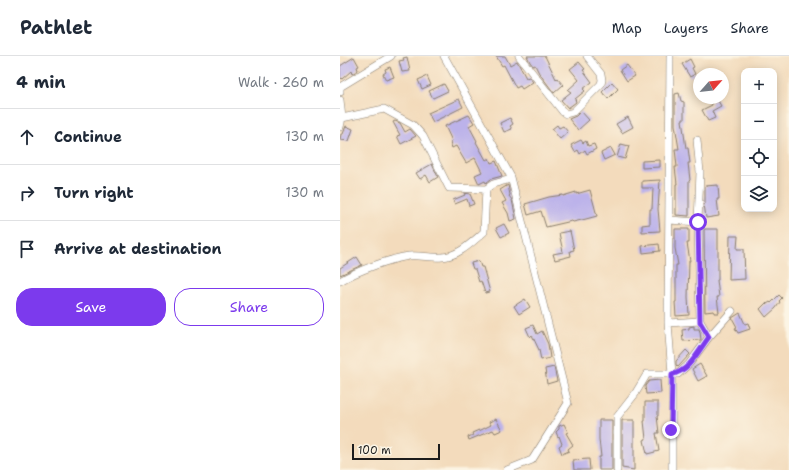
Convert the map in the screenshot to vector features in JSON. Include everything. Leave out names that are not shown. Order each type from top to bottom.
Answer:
[{"type":"street","points":[[340,92],[340,87],[391,56]]},
{"type":"street","points":[[444,56],[511,179],[568,403],[532,460],[507,470]]},
{"type":"street","points":[[519,56],[566,114],[574,112],[602,80],[601,74],[587,56]]},
{"type":"street","points":[[670,56],[668,322],[672,374],[672,470]]},
{"type":"street","points":[[340,100],[342,118],[340,127]]},
{"type":"street","points":[[342,118],[384,109],[413,125],[423,136],[449,188],[486,188],[493,184],[511,179]]},
{"type":"street","points":[[697,140],[700,172],[698,222],[700,322],[709,337]]},
{"type":"street","points":[[340,281],[384,262],[409,256],[450,256],[463,250],[484,232],[486,188]]},
{"type":"street","points":[[669,220],[698,222]]},
{"type":"street","points":[[617,470],[617,417],[635,394],[646,374],[678,374],[689,364],[709,337],[732,311]]},
{"type":"street","points":[[668,322],[700,322]]},
{"type":"building","points":[[496,56],[505,56],[510,65],[517,61],[526,78],[529,77],[533,82],[522,89],[520,86],[516,88],[504,65],[502,66]]},
{"type":"building","points":[[527,56],[545,56],[556,79],[557,78],[563,85],[554,93]]},
{"type":"building","points":[[354,57],[359,66],[357,67],[358,70],[352,74],[351,71],[342,79],[340,77],[340,66]]},
{"type":"building","points":[[407,57],[410,71],[402,72],[399,61],[404,60],[403,58]]},
{"type":"building","points":[[690,59],[694,67],[692,68],[693,75],[690,77],[682,64]]},
{"type":"building","points":[[579,62],[585,69],[583,70],[592,82],[583,89],[585,91],[575,99],[576,102],[568,108],[561,100],[571,92],[568,90],[579,80],[570,69]]},
{"type":"building","points":[[627,65],[635,76],[627,81],[620,70]]},
{"type":"building","points":[[390,67],[394,77],[386,80],[383,74],[386,72],[385,69]]},
{"type":"building","points":[[427,76],[431,85],[422,89],[418,80]]},
{"type":"building","points":[[612,82],[618,89],[608,99],[602,92]]},
{"type":"building","points":[[444,84],[448,91],[433,98],[429,91]]},
{"type":"building","points":[[679,93],[681,101],[684,102],[684,120],[682,120],[690,163],[688,163],[690,180],[689,216],[676,215],[677,184],[675,167],[677,167],[675,149],[679,149],[675,125],[675,94]]},
{"type":"building","points":[[459,99],[463,107],[433,122],[428,113]]},
{"type":"building","points":[[720,104],[721,106],[712,111],[715,118],[708,121],[702,110],[712,105]]},
{"type":"building","points":[[581,111],[589,120],[578,130],[569,119],[576,116]]},
{"type":"building","points":[[469,115],[474,123],[469,126],[477,141],[476,142],[486,160],[489,158],[491,163],[496,161],[502,176],[491,179],[486,183],[485,181],[479,184],[475,175],[482,172],[475,158],[466,163],[456,146],[452,148],[450,142],[452,141],[445,126]]},
{"type":"building","points":[[628,117],[633,127],[622,133],[616,124]]},
{"type":"building","points":[[510,118],[513,124],[510,126],[512,129],[504,132],[500,123]]},
{"type":"building","points":[[395,121],[400,123],[405,132],[410,129],[416,136],[401,144],[397,136],[400,135],[393,122]]},
{"type":"building","points":[[557,125],[559,128],[563,126],[568,132],[560,139],[552,129]]},
{"type":"building","points":[[346,126],[353,129],[349,141],[340,140],[341,134],[343,134]]},
{"type":"building","points":[[581,140],[583,143],[586,141],[588,146],[594,144],[596,149],[587,154],[585,150],[580,154],[578,150],[575,152],[571,145]]},
{"type":"building","points":[[621,144],[629,146],[625,159],[617,157]]},
{"type":"building","points":[[611,148],[615,155],[604,160],[601,153]]},
{"type":"building","points":[[660,160],[660,167],[642,168],[642,161]]},
{"type":"building","points":[[432,164],[438,177],[430,182],[426,175],[420,179],[416,173]]},
{"type":"building","points":[[660,180],[658,209],[660,231],[642,232],[642,225],[650,224],[650,209],[652,209],[653,188],[642,188],[642,181]]},
{"type":"building","points":[[508,185],[509,196],[512,200],[516,219],[510,221],[508,213],[502,203],[506,201],[500,190]]},
{"type":"building","points":[[718,185],[719,199],[717,199],[719,216],[706,218],[704,204],[705,186]]},
{"type":"building","points":[[590,190],[597,216],[546,227],[541,211],[528,215],[525,204],[549,197],[563,196],[576,192],[576,194]]},
{"type":"building","points":[[464,193],[470,194],[474,204],[469,206],[467,199],[455,204],[453,200],[465,195]]},
{"type":"building","points":[[504,224],[509,233],[501,237],[496,228]]},
{"type":"building","points":[[675,229],[689,229],[689,243],[687,243],[690,261],[688,297],[689,315],[676,316],[676,265],[678,265],[675,248]]},
{"type":"building","points":[[704,229],[718,229],[717,280],[719,297],[717,297],[719,313],[714,313],[714,311],[705,312]]},
{"type":"building","points":[[570,231],[574,250],[570,251],[571,256],[555,260],[553,254],[563,252],[559,233]]},
{"type":"building","points":[[730,236],[738,236],[737,249],[744,249],[745,279],[729,280]]},
{"type":"building","points":[[659,244],[660,251],[643,253],[642,246]]},
{"type":"building","points":[[357,257],[362,265],[340,275],[340,268]]},
{"type":"building","points":[[479,261],[481,267],[483,267],[490,292],[485,293],[481,281],[479,282],[475,269],[473,269],[471,263]]},
{"type":"building","points":[[779,295],[782,298],[779,301],[780,302],[766,317],[760,309],[766,303],[771,303]]},
{"type":"building","points":[[525,299],[530,307],[519,314],[514,306]]},
{"type":"building","points":[[740,313],[745,324],[748,323],[750,329],[738,333],[735,328],[737,327],[732,318]]},
{"type":"building","points":[[533,325],[537,334],[542,331],[548,344],[550,358],[541,360],[539,350],[532,335],[530,337],[526,328]]},
{"type":"building","points":[[694,326],[694,329],[699,329],[701,340],[683,341],[682,330],[689,329],[689,327]]},
{"type":"building","points":[[686,350],[690,354],[678,367],[676,365],[676,361]]},
{"type":"building","points":[[700,364],[707,376],[698,381],[692,369]]},
{"type":"building","points":[[554,367],[557,381],[547,384],[545,369]]},
{"type":"building","points":[[660,380],[661,393],[646,394],[645,386],[649,381]]},
{"type":"building","points":[[645,402],[658,402],[657,416],[659,433],[656,433],[659,451],[647,454],[644,440],[646,439],[644,421]]},
{"type":"building","points":[[496,419],[502,430],[495,433],[493,430],[469,440],[468,437],[473,435],[472,433],[491,425],[489,422]]},
{"type":"building","points":[[599,420],[612,420],[612,470],[599,470],[599,457],[601,457]]},
{"type":"building","points":[[622,420],[634,420],[634,470],[622,468]]},
{"type":"building","points":[[564,424],[568,432],[566,433],[573,445],[568,449],[569,451],[562,454],[559,446],[562,444],[556,432],[559,429],[559,426]]},
{"type":"building","points":[[589,459],[590,470],[574,470],[573,460]]},
{"type":"route","points":[[671,430],[672,374],[678,374],[689,364],[709,337],[700,322],[698,222]]}]
